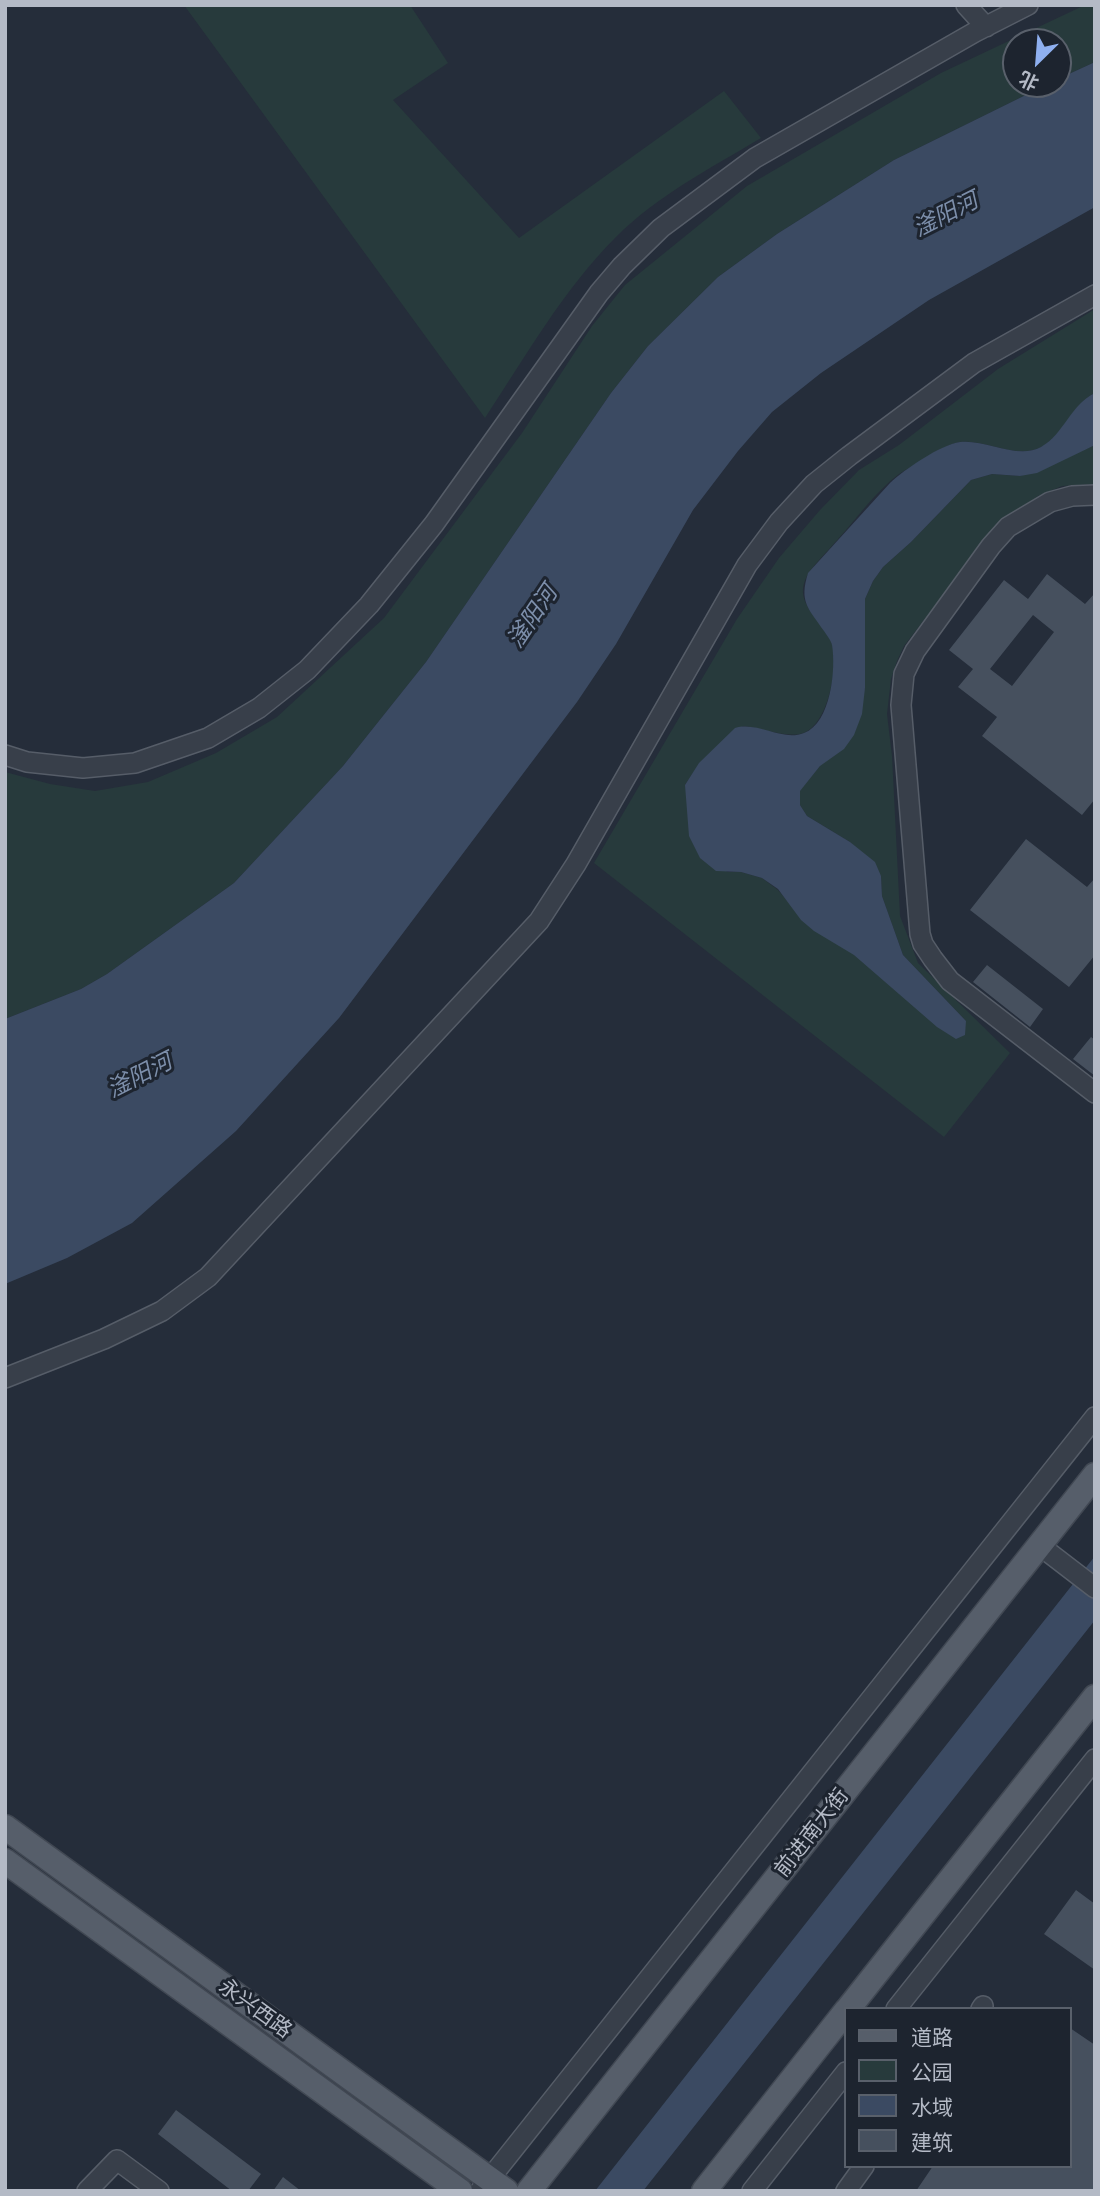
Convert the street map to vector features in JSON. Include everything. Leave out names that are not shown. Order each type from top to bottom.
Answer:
[{"type":"main road","name":"前进南大街","points":[[529,2191],[1095,1475]]},
{"type":"main road","points":[[855,2007],[1095,1698]]},
{"type":"main road","name":"永兴西路","points":[[5,1828],[492,2187]]},
{"type":"main road","name":"永兴西路","points":[[5,1861],[460,2191]]},
{"type":"main road","points":[[704,2191],[843,2022]]},
{"type":"street","points":[[966,5],[986,27]]},
{"type":"street","points":[[5,755],[27,762],[83,768],[135,762],[208,738],[259,708],[307,670],[369,605],[435,524],[599,293],[661,228],[755,159],[1028,5]]},
{"type":"street","points":[[5,1378],[104,1339],[162,1311],[208,1277],[539,921],[576,864],[733,588],[779,522],[814,484],[974,363],[1095,295]]},
{"type":"street","points":[[1095,495],[1072,496],[1050,502],[1008,527],[991,546],[915,651],[904,674],[901,705],[923,944],[950,981],[1095,1093]]},
{"type":"street","points":[[492,2187],[1095,1417]]},
{"type":"street","points":[[1039,1545],[1095,1588]]},
{"type":"street","points":[[898,2007],[1095,1759]]},
{"type":"street","points":[[752,2191],[844,2075]]},
{"type":"street","points":[[87,2191],[117,2160],[159,2191]]},
{"type":"street","points":[[846,2191],[863,2168]]},
{"type":"green space","points":[[184,5],[410,5],[448,63],[393,100],[519,238],[724,91],[761,138],[667,195],[616,237],[562,301],[485,418]]},
{"type":"green space","points":[[1085,5],[1095,5],[1095,62],[1072,73],[1072,28],[1036,28]]},
{"type":"green space","points":[[1002,44],[1002,98],[1020,98],[894,160],[777,234],[718,277],[648,346],[611,393],[426,662],[343,766],[234,883],[107,974],[81,989],[5,1019],[5,772],[50,784],[95,791],[148,782],[216,753],[277,717],[384,618],[522,433],[592,326],[625,285],[747,186],[941,73]]},
{"type":"green space","points":[[1095,309],[1095,393],[1080,405],[1048,443],[1030,451],[970,442],[960,442],[943,448],[902,472],[882,488],[810,571],[804,582],[805,600],[831,641],[834,665],[829,694],[818,721],[810,730],[793,735],[743,726],[711,752],[685,785],[727,872],[741,872],[762,878],[835,942],[966,1021],[903,955],[882,896],[881,876],[850,842],[807,816],[800,805],[800,790],[820,766],[865,688],[865,599],[883,567],[971,480],[992,474],[1020,476],[1095,445],[1095,484],[1062,486],[1038,496],[993,530],[904,646],[891,679],[887,714],[892,756],[900,916],[918,963],[1010,1053],[944,1137],[594,863],[737,619],[779,558],[820,510],[859,470],[899,445],[998,369]]},
{"type":"water","name":"滏阳河","points":[[1095,62],[1095,207],[929,300],[821,373],[772,412],[693,510],[616,644],[577,702],[339,1018],[236,1131],[132,1223],[67,1258],[5,1284],[5,1019],[81,989],[107,974],[234,883],[343,766],[426,662],[611,393],[648,346],[718,277],[777,234],[894,160],[1020,98],[1072,98],[1072,73]]},
{"type":"water","points":[[1095,393],[1095,445],[1037,473],[1020,476],[992,474],[971,480],[883,567],[865,599],[865,688],[862,714],[854,735],[844,749],[820,766],[800,791],[800,805],[807,816],[850,842],[875,862],[881,876],[882,896],[903,955],[966,1021],[965,1035],[956,1039],[937,1027],[854,955],[814,931],[801,920],[778,889],[762,878],[741,872],[716,871],[700,858],[689,836],[685,785],[699,763],[735,728],[752,727],[796,735],[813,727],[820,718],[830,694],[832,645],[807,604],[805,583],[808,573],[890,483],[923,458],[960,442],[1022,451],[1041,447],[1056,435],[1080,404]]},
{"type":"water","points":[[1095,1556],[1095,1620],[643,2191],[595,2191]]},
{"type":"building","points":[[1047,574],[1085,604],[1095,593],[1095,799],[1082,815],[982,736],[997,717],[958,687],[973,669],[949,650],[1004,580],[1028,599]],"holes":[[[1033,615],[1054,632],[1012,686],[990,669]]]},
{"type":"building","points":[[1026,839],[1087,887],[1095,878],[1095,955],[1069,987],[970,910]]},
{"type":"building","points":[[987,965],[1043,1009],[1030,1027],[973,982]]},
{"type":"building","points":[[1091,1037],[1095,1040],[1095,1076],[1073,1059]]},
{"type":"building","points":[[1076,1890],[1095,1904],[1095,1970],[1044,1934]]},
{"type":"building","points":[[1072,2029],[1095,2045],[1095,2191],[916,2191],[932,2168],[1072,2168]]},
{"type":"building","points":[[176,2110],[261,2174],[248,2191],[232,2191],[158,2134]]},
{"type":"building","points":[[283,2177],[301,2191],[273,2191]]}]
